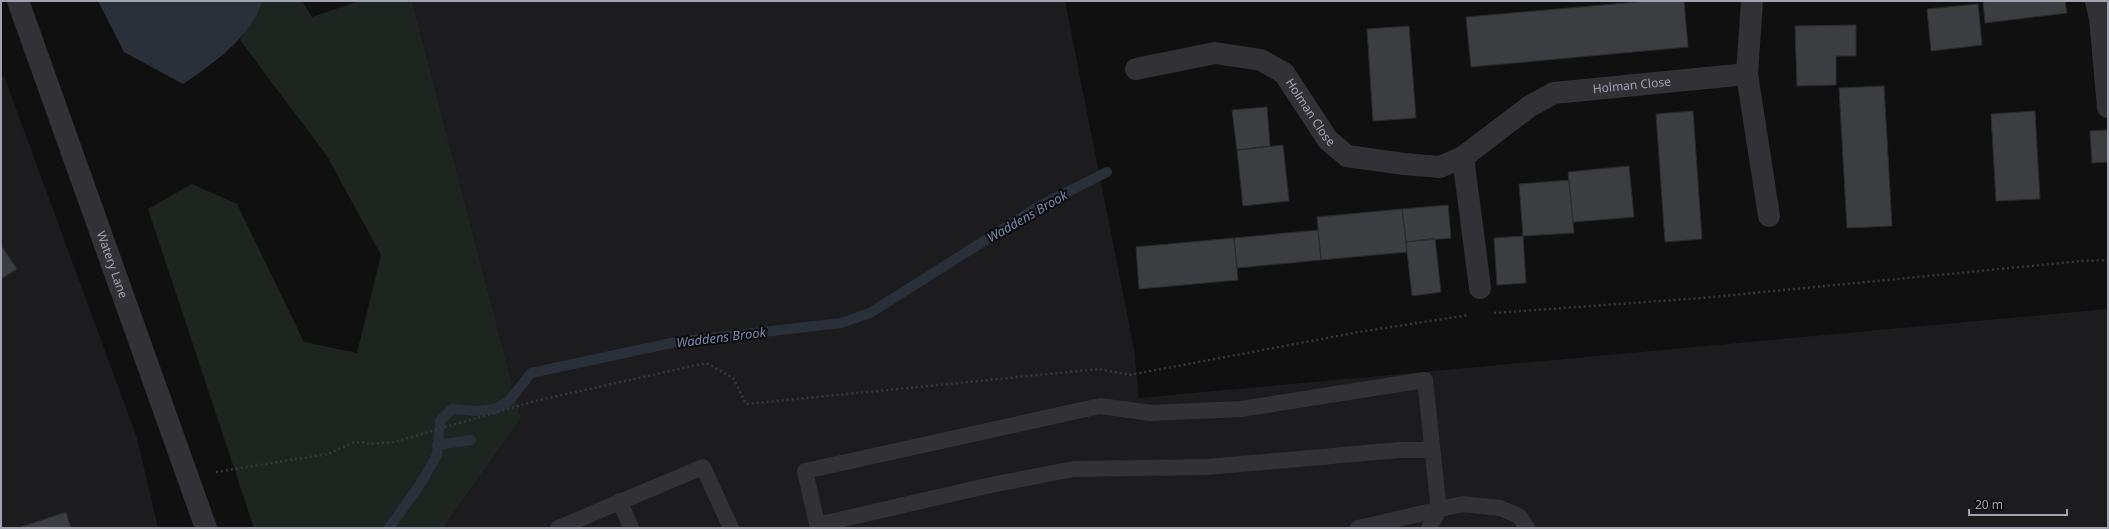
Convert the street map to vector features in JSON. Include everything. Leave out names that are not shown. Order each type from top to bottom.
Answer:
[{"type":"street","name":"Watery Lane","points":[[18,1],[206,528]]},
{"type":"street","points":[[1752,1],[1747,74],[1769,216]]},
{"type":"street","points":[[2096,1],[2106,62],[2108,107]]},
{"type":"street","name":"Holman Close","points":[[1136,69],[1215,53],[1261,60],[1284,74],[1328,140],[1347,156],[1404,164],[1440,166],[1463,157],[1530,106],[1554,93],[1747,74]]},
{"type":"street","points":[[1463,157],[1480,288]]},
{"type":"lane","points":[[1429,528],[1439,510],[1425,380],[1241,409],[1151,413],[1100,406],[805,471],[818,526],[991,485],[1074,469],[1207,467],[1400,450],[1432,450]]},
{"type":"lane","points":[[558,528],[703,466],[731,528]]},
{"type":"lane","points":[[620,501],[631,528]]},
{"type":"lane","points":[[1358,528],[1463,504],[1500,508],[1519,516],[1527,528]]},
{"type":"path","points":[[1480,288],[1481,314],[1702,298],[2108,260]]},
{"type":"path","points":[[220,471],[328,454],[352,443],[362,442],[370,444],[394,442],[535,401],[706,363],[733,378],[746,404],[1099,369],[1129,375],[1359,332],[1478,313],[1480,288]]},
{"type":"shaded area","points":[[98,1],[262,1],[250,26],[240,38],[206,68],[183,84],[124,52]]},
{"type":"shaded area","points":[[262,1],[302,1],[312,17],[359,1],[412,1],[521,418],[443,528],[254,528],[148,209],[192,184],[237,204],[304,342],[357,353],[381,255],[327,156],[240,40]]},
{"type":"shaded area","points":[[412,1],[1065,1],[1134,349],[1139,398],[2108,309],[2108,528],[443,528],[521,418]]},
{"type":"shaded area","points":[[4,76],[137,438],[158,528],[1,528],[1,77]]},
{"type":"building","points":[[1648,1],[1684,1],[1688,47],[1471,67],[1466,17]]},
{"type":"building","points":[[1983,1],[2065,1],[2067,13],[1985,23]]},
{"type":"building","points":[[1978,4],[1982,45],[1931,51],[1927,9]]},
{"type":"building","points":[[1856,25],[1856,56],[1836,56],[1836,85],[1797,86],[1795,26]]},
{"type":"building","points":[[1409,26],[1416,118],[1373,121],[1367,29]]},
{"type":"building","points":[[1884,86],[1892,226],[1847,228],[1839,88]]},
{"type":"building","points":[[1267,107],[1270,146],[1237,150],[1232,110]]},
{"type":"building","points":[[1693,111],[1702,239],[1665,242],[1656,114]]},
{"type":"building","points":[[2035,111],[2040,199],[1996,201],[1991,114]]},
{"type":"building","points":[[2108,130],[2108,162],[2092,163],[2090,131]]},
{"type":"building","points":[[1283,145],[1289,201],[1243,206],[1237,150]]},
{"type":"building","points":[[1629,166],[1634,217],[1573,222],[1568,172]]},
{"type":"building","points":[[1569,180],[1574,233],[1523,236],[1519,184]]},
{"type":"building","points":[[1448,205],[1451,238],[1406,242],[1402,209]]},
{"type":"building","points":[[1402,209],[1407,252],[1321,260],[1317,217]]},
{"type":"building","points":[[1318,230],[1321,260],[1237,268],[1234,238]]},
{"type":"building","points":[[1523,236],[1526,283],[1497,285],[1494,238]]},
{"type":"building","points":[[1234,238],[1238,280],[1139,289],[1136,247]]},
{"type":"building","points":[[1435,238],[1441,292],[1412,296],[1406,242]]},
{"type":"building","points":[[1,245],[17,269],[1,279]]},
{"type":"building","points":[[66,512],[71,528],[18,528]]},
{"type":"waterway","name":"Waddens Brook","points":[[389,528],[421,483],[437,455],[440,421],[452,409],[477,411],[495,409],[509,401],[531,373],[676,342],[841,323],[870,313],[1041,205],[1107,172]]},
{"type":"waterway","points":[[437,445],[471,440]]}]
